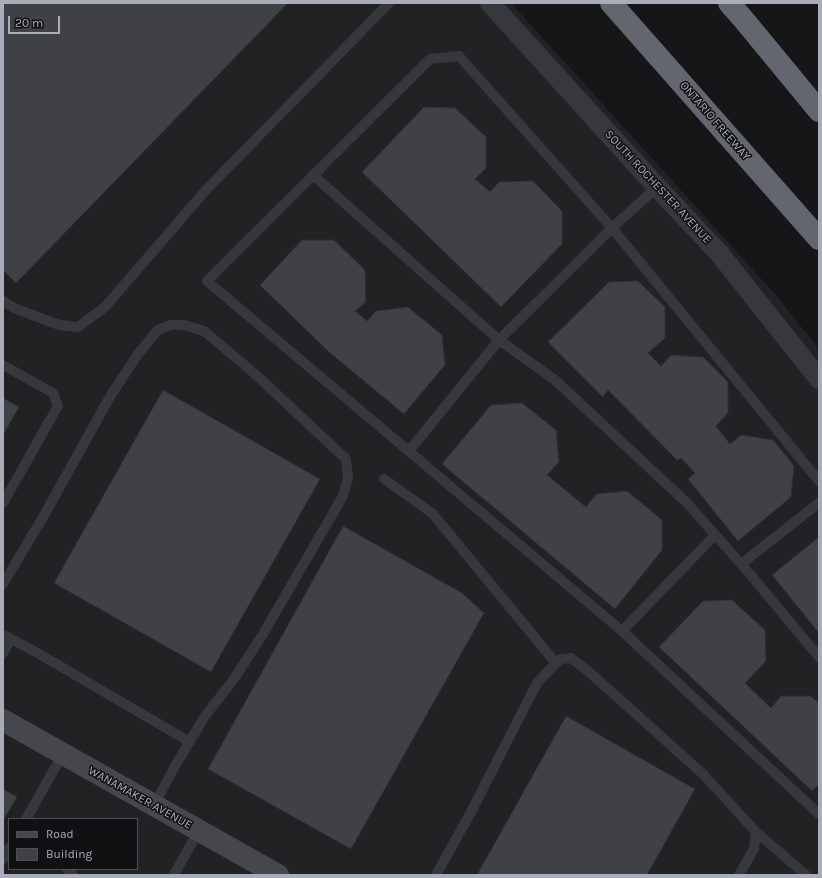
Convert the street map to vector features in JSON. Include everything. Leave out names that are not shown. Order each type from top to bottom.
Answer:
[{"type":"highway","name":"ONTARIO FREEWAY","points":[[611,3],[819,240]]},
{"type":"highway","points":[[729,3],[819,111]]},
{"type":"street","name":"SOUTH ROCHESTER AVENUE","points":[[490,3],[719,253],[819,378]]},
{"type":"street","name":"WANAMAKER AVENUE","points":[[3,720],[278,875]]},
{"type":"lane","points":[[3,301],[14,308],[59,325],[78,327],[105,307],[206,190],[389,3]]},
{"type":"lane","points":[[819,481],[612,228],[459,56],[430,59],[207,281],[622,631],[819,814]]},
{"type":"lane","points":[[313,175],[499,340],[555,380],[686,502],[741,564],[819,657]]},
{"type":"lane","points":[[409,451],[499,340],[612,228],[657,187]]},
{"type":"lane","points":[[3,584],[46,512],[111,395],[138,354],[158,330],[171,325],[184,325],[204,331],[254,373],[346,459],[348,478],[343,496],[263,634],[234,679],[205,716],[154,805]]},
{"type":"lane","points":[[3,365],[53,393],[58,406],[3,503]]},
{"type":"lane","points":[[384,479],[432,512],[556,663]]},
{"type":"lane","points":[[741,564],[819,503]]},
{"type":"lane","points":[[622,631],[715,535]]},
{"type":"lane","points":[[3,653],[7,637],[34,651],[190,742]]},
{"type":"lane","points":[[436,875],[472,810],[537,683],[561,659],[571,658],[588,670],[703,774],[756,832],[806,875]]},
{"type":"lane","points":[[27,818],[63,754]]},
{"type":"lane","points":[[174,875],[199,830]]},
{"type":"lane","points":[[739,875],[754,849],[756,832]]},
{"type":"lane","points":[[3,859],[8,850]]},
{"type":"shaded area","points":[[3,3],[511,3],[775,294],[819,349],[819,875],[3,875]]},
{"type":"building","points":[[3,3],[288,3],[16,283],[3,270]]},
{"type":"building","points":[[424,107],[455,108],[486,137],[486,168],[475,179],[490,192],[499,182],[533,181],[562,211],[562,244],[501,307],[362,172]]},
{"type":"building","points":[[302,240],[334,240],[365,270],[366,302],[355,311],[367,321],[376,311],[408,307],[442,335],[445,365],[404,414],[329,352],[260,285]]},
{"type":"building","points":[[638,281],[665,307],[665,338],[648,353],[661,366],[671,355],[703,357],[728,382],[728,413],[716,426],[730,444],[741,435],[773,440],[794,466],[791,497],[738,541],[688,479],[695,473],[681,458],[677,460],[608,390],[603,397],[548,342],[609,282]]},
{"type":"building","points":[[163,390],[320,479],[211,672],[54,583]]},
{"type":"building","points":[[3,398],[19,407],[3,435]]},
{"type":"building","points":[[522,403],[556,430],[559,462],[547,475],[586,507],[596,494],[627,491],[662,520],[662,550],[615,609],[442,464],[491,405]]},
{"type":"building","points":[[343,526],[462,593],[484,613],[351,849],[208,769]]},
{"type":"building","points":[[819,537],[819,633],[772,575]]},
{"type":"building","points":[[732,600],[765,630],[766,661],[745,683],[771,708],[781,696],[811,696],[819,703],[819,784],[812,791],[659,647],[703,601]]},
{"type":"building","points":[[566,716],[695,789],[647,875],[477,875]]},
{"type":"building","points":[[3,789],[17,797],[3,821]]}]
